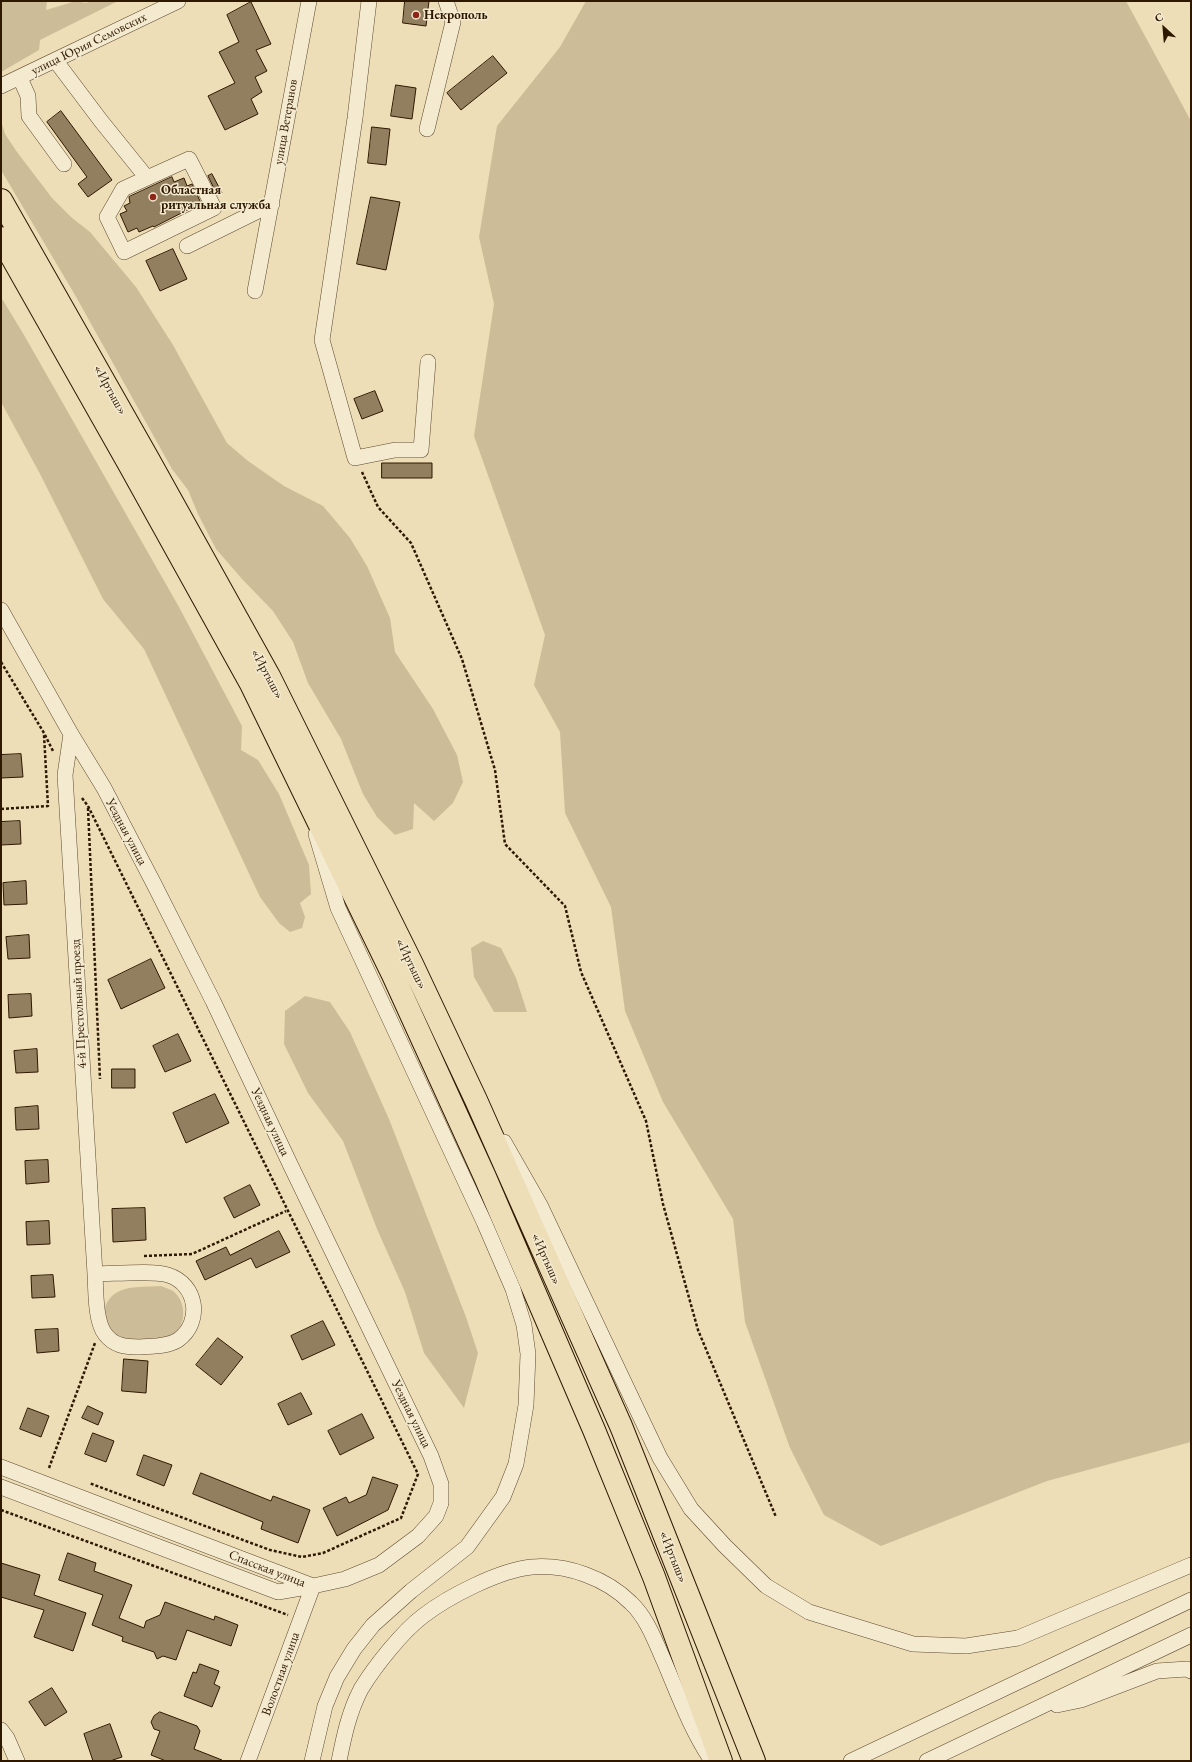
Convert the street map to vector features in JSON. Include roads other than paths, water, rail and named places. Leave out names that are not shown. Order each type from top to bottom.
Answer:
[{"type":"highway","name":"«Иртыш»","points":[[1,200],[140,443],[269,676],[412,964],[476,1100],[621,1426],[754,1761]]},
{"type":"highway","name":"«Иртыш»","points":[[1,238],[251,684],[393,974],[485,1177],[594,1430],[654,1577],[721,1761]]},
{"type":"street","name":"улица Юрия Семовских","points":[[1,86],[178,1]]},
{"type":"street","name":"улица Ветеранов","points":[[255,291],[308,1]]},
{"type":"street","points":[[369,1],[355,118],[322,340],[355,458],[395,450],[420,450],[428,362]]},
{"type":"street","points":[[427,130],[453,22],[446,1]]},
{"type":"street","points":[[54,60],[147,178]]},
{"type":"street","points":[[20,78],[28,96],[29,116],[64,164]]},
{"type":"street","points":[[189,159],[214,208],[124,252],[107,217],[123,189],[147,178],[189,159]]},
{"type":"street","points":[[187,246],[272,204]]},
{"type":"street","name":"Уездная улица","points":[[1,610],[71,734],[104,788],[213,1001],[286,1157],[431,1456],[441,1484],[441,1503],[436,1516],[418,1536],[379,1565],[345,1579],[314,1586]]},
{"type":"street","name":"4-й Престольный проезд","points":[[71,734],[65,775],[95,1274],[99,1319],[104,1332],[113,1343],[124,1347],[164,1346],[177,1341],[188,1331],[194,1318],[194,1304],[190,1291],[180,1280],[167,1275],[95,1274]]},
{"type":"street","points":[[304,792],[338,908],[458,1166],[510,1283],[524,1325],[528,1354],[526,1406],[516,1464],[503,1497],[467,1547],[406,1596],[373,1625],[354,1649],[336,1676],[325,1706],[312,1761]]},
{"type":"street","points":[[476,1100],[508,1148],[540,1205],[660,1458],[691,1509],[725,1546],[766,1586],[809,1612],[862,1630],[913,1644],[966,1646],[1018,1638],[1191,1564]]},
{"type":"street","name":"Спасская улица","points":[[1,1467],[314,1586]]},
{"type":"street","name":"Спасская улица","points":[[1,1487],[278,1592],[314,1586]]},
{"type":"street","points":[[339,1761],[346,1724],[361,1690],[376,1666],[417,1621],[450,1598],[493,1577],[532,1567],[565,1568],[592,1577],[613,1588],[632,1604],[650,1629],[682,1704],[704,1750],[712,1761]]},
{"type":"street","name":"Волостная улица","points":[[248,1761],[314,1586]]},
{"type":"street","points":[[851,1761],[1191,1600]]},
{"type":"street","points":[[927,1761],[1191,1635]]},
{"type":"street","points":[[1037,1709],[1082,1700],[1158,1671],[1187,1669],[1191,1671]]},
{"type":"street","points":[[1,1730],[7,1738],[17,1761]]},
{"type":"place","name":"Некрополь","points":[[416,15]]},
{"type":"place","name":"Областная ритуальная служба","points":[[153,197]]}]
